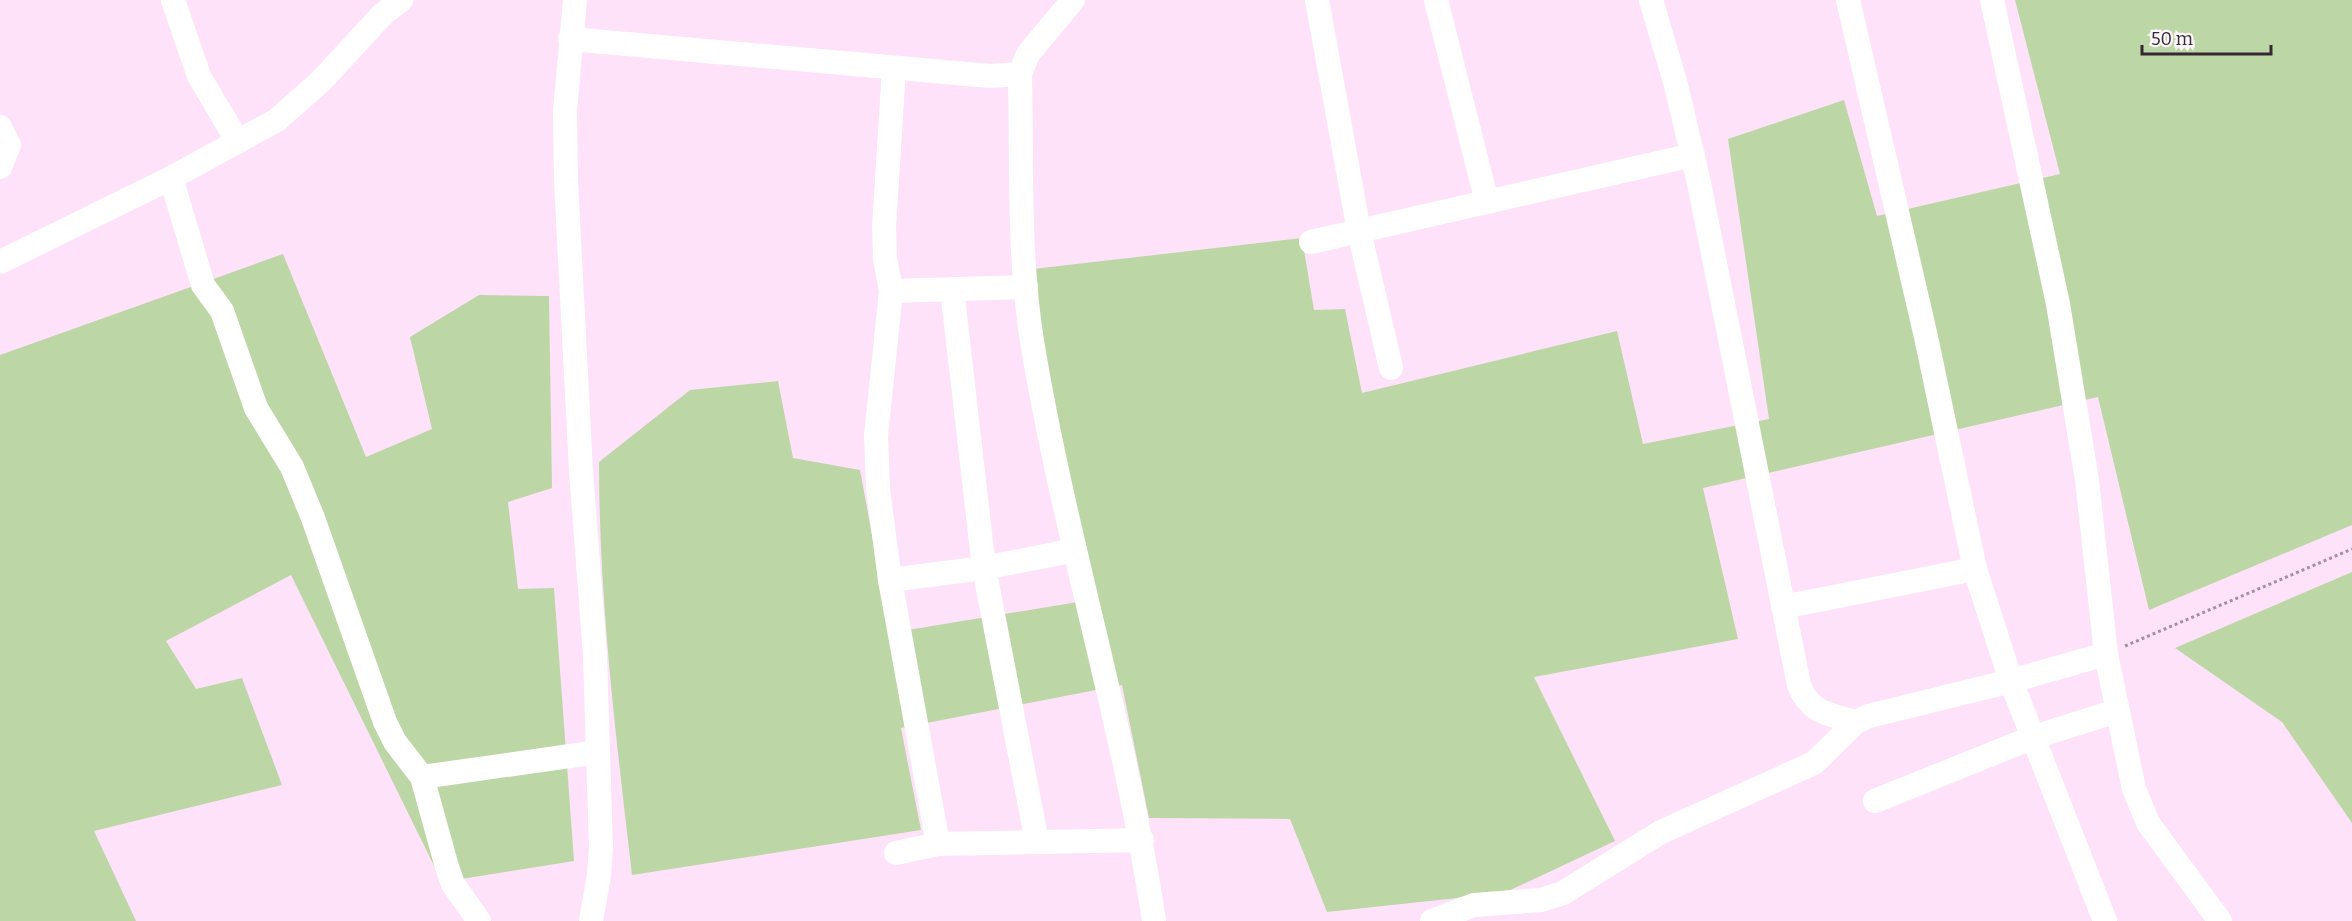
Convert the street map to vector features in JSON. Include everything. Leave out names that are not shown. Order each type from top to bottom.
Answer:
[{"type":"street","points":[[173,0],[199,76],[238,142]]},
{"type":"street","points":[[0,262],[171,178],[277,120],[297,104],[382,15],[400,0]]},
{"type":"street","points":[[575,0],[565,111],[566,181],[581,471],[595,655],[601,848],[597,897],[591,921]]},
{"type":"street","points":[[1073,0],[1028,54],[1020,74],[1026,287],[1032,341],[1075,550],[1142,840],[1154,921]]},
{"type":"street","points":[[1317,0],[1359,231],[1391,368]]},
{"type":"street","points":[[1436,0],[1487,202]]},
{"type":"street","points":[[1651,0],[1693,155],[1795,668],[1804,698],[1822,712],[1856,722]]},
{"type":"street","points":[[1848,0],[1926,337],[1976,569],[2011,681],[2104,921]]},
{"type":"street","points":[[1992,0],[2058,304],[2087,480],[2106,654],[2134,789],[2144,816],[2220,921]]},
{"type":"street","points":[[570,39],[990,76],[1020,74]]},
{"type":"street","points":[[894,68],[884,227],[885,260],[891,291],[876,436],[878,489],[890,580],[938,844]]},
{"type":"street","points":[[0,127],[9,145],[0,166]]},
{"type":"street","points":[[1311,242],[1693,155]]},
{"type":"street","points":[[171,178],[203,285],[222,311],[256,408],[292,467],[313,518],[385,722],[395,742],[422,777],[453,884],[478,921]]},
{"type":"street","points":[[891,291],[1026,287]]},
{"type":"street","points":[[952,289],[984,568],[1037,842]]},
{"type":"street","points":[[890,580],[984,568],[1075,550]]},
{"type":"street","points":[[1784,607],[1976,569]]},
{"type":"street","points":[[1432,921],[1474,906],[1541,900],[1563,893],[1661,832],[1814,763],[1856,722],[1869,716],[2011,681],[2106,654]]},
{"type":"street","points":[[1875,801],[2034,737],[2117,711]]},
{"type":"street","points":[[422,777],[598,752]]},
{"type":"street","points":[[896,853],[938,844],[1142,840]]},
{"type":"path","points":[[2106,654],[2352,549]]},
{"type":"green space","points":[[2015,0],[2352,0],[2352,525],[2149,610],[2098,397],[1703,488],[1738,639],[1534,677],[1615,841],[1504,893],[1327,912],[1290,819],[1149,818],[1122,685],[901,728],[921,830],[632,875],[605,617],[599,462],[690,390],[778,381],[793,458],[860,470],[890,633],[1096,599],[1043,352],[1033,269],[1302,238],[1314,310],[1345,309],[1362,393],[1617,331],[1643,444],[1769,419],[1728,139],[1844,100],[1877,216],[2060,174]]},
{"type":"green space","points":[[283,254],[366,457],[432,429],[410,337],[479,295],[549,296],[552,488],[508,502],[518,589],[554,588],[574,861],[442,882],[291,575],[166,641],[196,689],[242,678],[282,785],[94,831],[136,921],[0,921],[0,355]]},
{"type":"green space","points":[[2352,572],[2352,823],[2282,722],[2175,648]]}]
